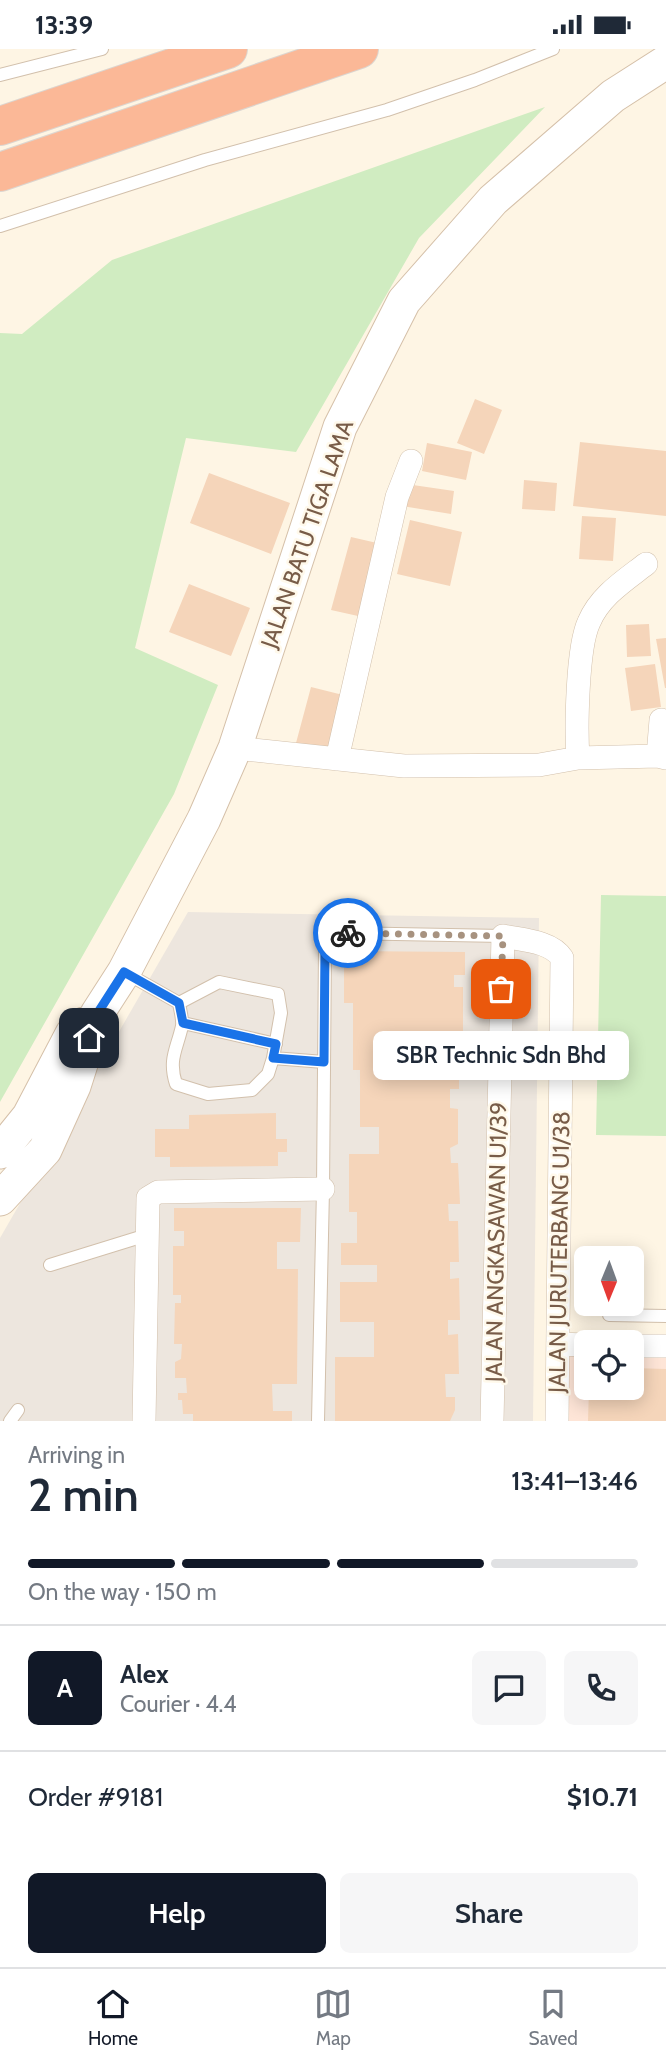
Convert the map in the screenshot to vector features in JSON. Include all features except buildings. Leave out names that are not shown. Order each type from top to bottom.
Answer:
[{"type":"highway","points":[[0,126],[228,49]]},
{"type":"highway","points":[[0,172],[359,49]]},
{"type":"street","name":"JALAN BATU TIGA LAMA","points":[[0,1199],[45,1150],[75,1086],[97,1014],[124,972],[204,819],[235,748],[340,427],[404,301],[493,200],[613,96],[666,62]]},
{"type":"street","points":[[337,759],[397,497],[411,461]]},
{"type":"street","points":[[578,758],[581,659],[588,622],[608,593],[646,564]]},
{"type":"street","points":[[235,748],[418,766],[539,765],[578,758],[662,757],[661,720]]},
{"type":"street","name":"JALAN JURUTERBANG U1/38","points":[[503,936],[557,949],[562,958],[557,1421]]},
{"type":"street","name":"JALAN ANGKASAWAN U1/39","points":[[492,1421],[503,936]]},
{"type":"street","name":"JALAN BATU TIGA LAMA","points":[[0,1152],[29,1116],[72,1034],[97,1014]]},
{"type":"street","points":[[144,1421],[148,1198],[158,1192],[323,1189]]},
{"type":"street","points":[[558,1344],[574,1345]]},
{"type":"street","points":[[644,1346],[666,1346]]},
{"type":"lane","points":[[0,75],[102,49]]},
{"type":"lane","points":[[0,226],[205,160],[387,110],[475,80],[553,49]]},
{"type":"lane","points":[[318,1421],[325,948],[332,938],[341,933],[503,936]]},
{"type":"lane","points":[[124,972],[179,1003],[183,1023],[174,1048],[172,1070],[176,1084],[208,1094],[252,1090],[268,1074],[281,1013],[278,995],[219,982],[179,1003]]},
{"type":"lane","points":[[183,1023],[276,1044]]},
{"type":"lane","points":[[273,1058],[324,1062]]},
{"type":"lane","points":[[50,1265],[147,1235]]},
{"type":"lane","points":[[644,1316],[666,1316]]},
{"type":"shaded area","points":[[188,912],[539,918],[533,1421],[0,1421],[0,1238]]},
{"type":"shaded area","points":[[569,1355],[574,1355],[574,1400],[644,1400],[644,1356],[666,1357],[666,1421],[569,1421]]},
{"type":"green space","points":[[545,107],[419,238],[296,452],[186,438],[135,648],[218,685],[174,794],[0,1102],[0,333],[22,334],[112,260]]},
{"type":"green space","points":[[601,895],[666,896],[666,1136],[596,1135]]},
{"type":"way so far","points":[[348,933],[503,936],[501,989]]},
{"type":"place","name":"SBR Technic Sdn Bhd","points":[[501,989]]},
{"type":"route","points":[[89,1038],[97,1014],[124,972],[179,1003],[183,1023],[276,1044],[273,1058],[324,1062],[325,948],[332,938],[348,933]]}]
